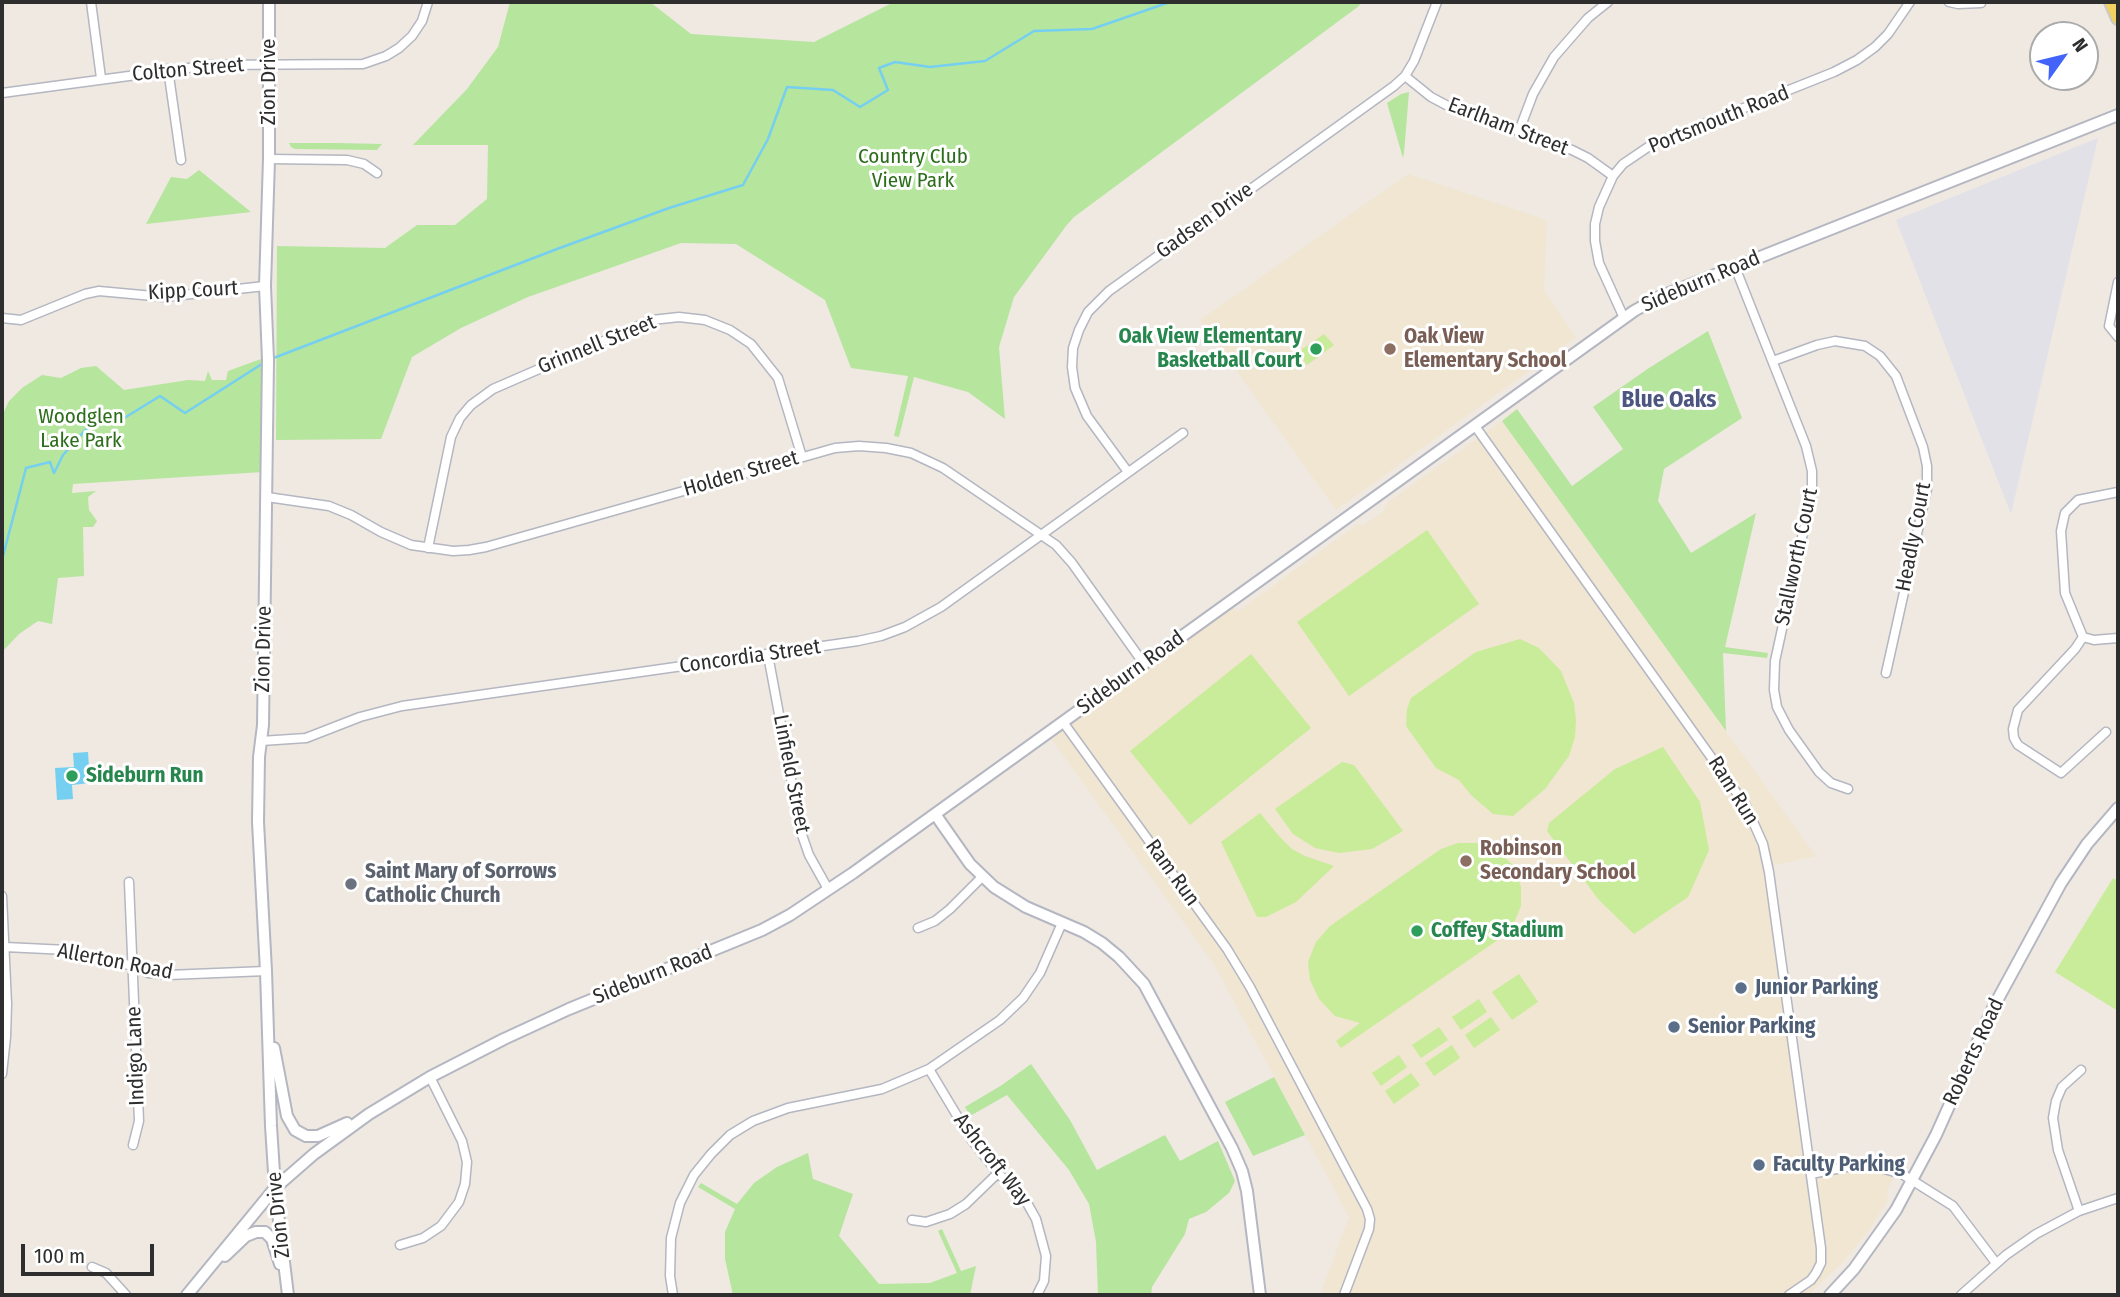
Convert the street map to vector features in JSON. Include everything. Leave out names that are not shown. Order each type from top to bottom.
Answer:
[{"type":"main road","points":[[2112,2],[2118,18]]},
{"type":"street","points":[[91,2],[101,78]]},
{"type":"street","name":"Zion Drive","points":[[269,2],[269,159],[265,286],[268,335],[267,497],[263,725],[259,757],[258,822],[267,971],[271,1126],[275,1188],[288,1291]]},
{"type":"street","name":"Colton Street","points":[[2,93],[211,65],[352,65],[379,60],[412,36],[422,21],[428,2]]},
{"type":"street","name":"Gadsen Drive","points":[[1128,472],[1087,416],[1075,388],[1073,348],[1088,312],[1109,291],[1394,86],[1405,76],[1421,47],[1437,2]]},
{"type":"street","points":[[1519,131],[1533,94],[1554,57],[1588,18],[1608,2]]},
{"type":"street","name":"Portsmouth Road","points":[[1624,318],[1599,263],[1595,241],[1599,207],[1613,176],[1651,145],[1834,72],[1857,60],[1888,34],[1910,2]]},
{"type":"street","points":[[1949,2],[1981,3]]},
{"type":"street","points":[[168,69],[181,160]]},
{"type":"street","name":"Earlham Street","points":[[1405,76],[1448,106],[1572,150],[1613,176]]},
{"type":"street","name":"Sideburn Road","points":[[187,1295],[275,1188],[314,1154],[369,1114],[470,1056],[569,1009],[762,930],[828,889],[1624,318],[1657,298],[2118,116]]},
{"type":"street","points":[[269,159],[347,160],[364,164],[377,173]]},
{"type":"street","name":"Stallworth Court","points":[[1735,267],[1806,446],[1813,482],[1775,660],[1773,690],[1784,722],[1819,772],[1831,783],[1848,789]]},
{"type":"street","points":[[2118,282],[2109,326],[2118,337]]},
{"type":"street","name":"Kipp Court","points":[[2,318],[21,320],[99,291],[164,297],[265,286]]},
{"type":"street","name":"Grinnell Street","points":[[428,548],[451,437],[460,418],[471,405],[493,389],[652,320],[679,317],[705,320],[730,330],[751,344],[778,378],[802,457]]},
{"type":"street","name":"Headly Court","points":[[1773,362],[1835,341],[1859,344],[1872,350],[1888,364],[1896,376],[1923,447],[1927,466],[1927,489],[1886,673]]},
{"type":"street","name":"Ram Run","points":[[1475,426],[1709,752],[1753,819],[1763,844],[1820,1236],[1821,1263],[1811,1280],[1789,1295]]},
{"type":"street","name":"Concordia Street","points":[[261,741],[306,738],[360,717],[402,706],[858,642],[905,627],[941,607],[1183,433]]},
{"type":"street","name":"Holden Street","points":[[267,497],[329,506],[397,540],[453,551],[486,547],[835,449],[886,447],[911,453],[943,468],[1056,545],[1072,563],[1144,664]]},
{"type":"street","points":[[2083,637],[2065,593],[2061,522],[2070,506],[2078,500],[2118,492]]},
{"type":"street","points":[[2083,637],[2118,638]]},
{"type":"street","points":[[2083,637],[2018,710],[2012,729],[2014,738],[2018,744],[2061,774],[2106,732]]},
{"type":"street","name":"Linfield Street","points":[[768,654],[801,832],[809,855],[828,889]]},
{"type":"street","name":"Ram Run","points":[[1063,722],[1227,949],[1250,987],[1367,1209],[1369,1228],[1345,1295]]},
{"type":"street","name":"Roberts Road","points":[[1830,1295],[1873,1244],[1896,1210],[1936,1135],[1993,1008],[2061,883],[2087,844],[2118,808]]},
{"type":"street","points":[[935,814],[982,877],[1026,907],[1101,943],[1134,972],[1152,997],[1232,1147],[1242,1171],[1260,1295]]},
{"type":"street","points":[[918,928],[935,921],[982,877]]},
{"type":"street","name":"Indigo Lane","points":[[129,881],[139,1121],[133,1145]]},
{"type":"street","points":[[2,896],[6,1037],[2,1074]]},
{"type":"street","points":[[673,1295],[670,1276],[671,1238],[680,1203],[694,1175],[730,1135],[753,1121],[788,1108],[883,1089],[929,1069],[1000,1020],[1023,998],[1040,973],[1062,923]]},
{"type":"street","name":"Allerton Road","points":[[5,947],[66,950],[133,965],[148,973],[168,975],[267,971]]},
{"type":"street","points":[[268,1012],[286,1116],[295,1130],[306,1136],[317,1136],[369,1114]]},
{"type":"street","name":"Ashcroft Way","points":[[929,1069],[971,1139],[1027,1203],[1042,1236],[1046,1256],[1045,1276],[1037,1295]]},
{"type":"street","points":[[2079,1211],[2058,1150],[2053,1118],[2062,1087],[2081,1070]]},
{"type":"street","points":[[400,1245],[423,1238],[441,1226],[459,1202],[465,1184],[467,1162],[462,1141],[430,1077]]},
{"type":"street","points":[[1811,1174],[1856,1165],[1877,1167],[1912,1179],[1959,1211],[1996,1263]]},
{"type":"street","points":[[912,1220],[926,1222],[950,1214],[998,1173]]},
{"type":"street","points":[[1961,1295],[1996,1263],[2036,1234],[2079,1211],[2118,1198]]},
{"type":"street","points":[[195,1285],[246,1236],[256,1231],[265,1232],[272,1239],[288,1291]]},
{"type":"street","points":[[92,1267],[106,1273],[126,1295]]},
{"type":"shaded area","points":[[2098,138],[2052,336],[2011,514],[1896,220]]},
{"type":"shaded area","name":"Oak View Elementary School","points":[[1408,174],[1547,220],[1544,291],[1576,337],[1336,510],[1200,320]]},
{"type":"shaded area","name":"Robinson Secondary School","points":[[1502,421],[1816,856],[1771,866],[1813,1169],[1856,1165],[1898,1172],[1888,1188],[1887,1201],[1867,1233],[1842,1263],[1808,1295],[1320,1295],[1349,1217],[1215,966],[1050,737],[1232,605],[1237,612],[1358,524],[1364,525],[1384,511],[1387,503]]},
{"type":"green space","name":"Country Club View Park","points":[[510,2],[650,2],[691,34],[814,42],[894,2],[1361,2],[1074,217],[1066,226],[1014,297],[999,347],[1005,419],[968,392],[914,377],[899,437],[894,436],[908,376],[851,368],[825,300],[736,244],[681,243],[528,297],[461,328],[412,357],[381,439],[276,440],[277,246],[385,248],[417,225],[455,225],[487,199],[488,145],[413,145],[467,89],[498,47]]},
{"type":"green space","points":[[1409,92],[1404,153],[1403,158],[1387,103]]},
{"type":"green space","points":[[289,143],[382,144],[377,150],[295,149]]},
{"type":"green space","points":[[199,170],[251,212],[146,224],[171,177],[187,179]]},
{"type":"green space","points":[[1708,331],[1742,418],[1664,469],[1658,501],[1691,553],[1756,513],[1725,647],[1768,653],[1767,658],[1723,653],[1726,731],[1502,421],[1517,409],[1572,486],[1623,449],[1593,407]]},
{"type":"green space","name":"Oak View Elementary Basketball Court","points":[[1324,334],[1334,345],[1307,365],[1298,352]]},
{"type":"green space","name":"Woodglen Lake Park","points":[[261,359],[263,472],[73,484],[72,493],[96,491],[88,497],[89,510],[97,521],[93,527],[83,527],[84,576],[58,578],[52,624],[38,621],[19,634],[2,652],[2,416],[9,401],[22,388],[42,375],[61,378],[81,368],[96,366],[124,390],[188,380],[205,381],[208,371],[212,380],[226,380],[228,371]]},
{"type":"green space","points":[[1427,530],[1479,604],[1349,696],[1297,622]]},
{"type":"green space","points":[[1520,639],[1539,648],[1561,671],[1574,703],[1576,720],[1575,737],[1569,756],[1545,789],[1513,816],[1493,814],[1471,795],[1459,780],[1436,768],[1406,726],[1411,698],[1476,652]]},
{"type":"green space","points":[[1251,654],[1311,728],[1190,825],[1130,751]]},
{"type":"green space","points":[[1663,747],[1700,802],[1709,850],[1688,897],[1634,934],[1599,900],[1547,831],[1549,823],[1615,769]]},
{"type":"green space","points":[[1342,762],[1354,765],[1403,831],[1372,849],[1339,853],[1315,848],[1293,834],[1275,809]]},
{"type":"green space","points":[[1260,813],[1292,849],[1334,866],[1296,902],[1266,917],[1257,917],[1221,842]]},
{"type":"green space","points":[[1458,843],[1476,843],[1496,850],[1513,865],[1521,887],[1521,906],[1514,923],[1502,937],[1341,1048],[1336,1041],[1360,1023],[1335,1016],[1319,999],[1310,980],[1308,962],[1316,942],[1330,926],[1441,849]]},
{"type":"green space","points":[[2113,878],[2118,881],[2118,1011],[2055,972]]},
{"type":"green space","points":[[1519,974],[1538,1002],[1512,1020],[1492,992]]},
{"type":"green space","points":[[1479,999],[1487,1012],[1461,1030],[1452,1017]]},
{"type":"green space","points":[[1491,1017],[1500,1030],[1474,1048],[1465,1035]]},
{"type":"green space","points":[[1439,1027],[1448,1040],[1421,1058],[1412,1045]]},
{"type":"green space","points":[[1452,1045],[1460,1058],[1434,1076],[1425,1063]]},
{"type":"green space","points":[[1399,1055],[1407,1067],[1381,1086],[1372,1073]]},
{"type":"green space","points":[[1031,1064],[1070,1120],[1097,1170],[1165,1135],[1180,1161],[1218,1141],[1235,1181],[1229,1193],[1206,1212],[1189,1219],[1185,1234],[1152,1287],[1151,1295],[1098,1295],[1096,1242],[1089,1204],[1069,1170],[1007,1095],[970,1116],[965,1107]]},
{"type":"green space","points":[[1411,1073],[1420,1085],[1394,1104],[1385,1091]]},
{"type":"green space","points":[[1274,1077],[1305,1135],[1253,1156],[1225,1102]]},
{"type":"green space","points":[[808,1153],[813,1179],[853,1194],[839,1236],[879,1284],[930,1283],[957,1273],[938,1231],[942,1229],[961,1271],[976,1266],[970,1295],[733,1295],[725,1259],[725,1232],[735,1209],[698,1187],[701,1183],[737,1204],[754,1183],[777,1167]]},
{"type":"water","name":"Sideburn Run","points":[[88,752],[90,783],[72,785],[73,799],[57,800],[55,768],[74,767],[73,753]]},
{"type":"waterway","points":[[271,359],[557,249],[669,208],[743,185],[768,139],[787,87],[833,90],[860,107],[888,90],[879,68],[895,62],[930,67],[985,61],[1034,31],[1092,29],[1170,2]]},
{"type":"waterway","points":[[2,560],[26,468],[50,462],[54,473],[63,455],[97,417],[121,420],[160,396],[185,413],[265,362]]},
{"type":"place","name":"Oak View Elementary Basketball Court","points":[[1316,349]]},
{"type":"place","name":"Oak View Elementary School","points":[[1390,349]]},
{"type":"place","name":"Sideburn Run","points":[[72,776]]},
{"type":"place","name":"Robinson Secondary School","points":[[1466,861]]},
{"type":"place","name":"Saint Mary of Sorrows Catholic Church","points":[[351,884]]},
{"type":"place","name":"Coffey Stadium","points":[[1417,931]]},
{"type":"place","name":"Junior Parking","points":[[1741,988]]},
{"type":"place","name":"Senior Parking","points":[[1674,1027]]},
{"type":"place","name":"Faculty Parking","points":[[1759,1165]]},
{"type":"district","name":"Blue Oaks","points":[[1669,401]]}]
